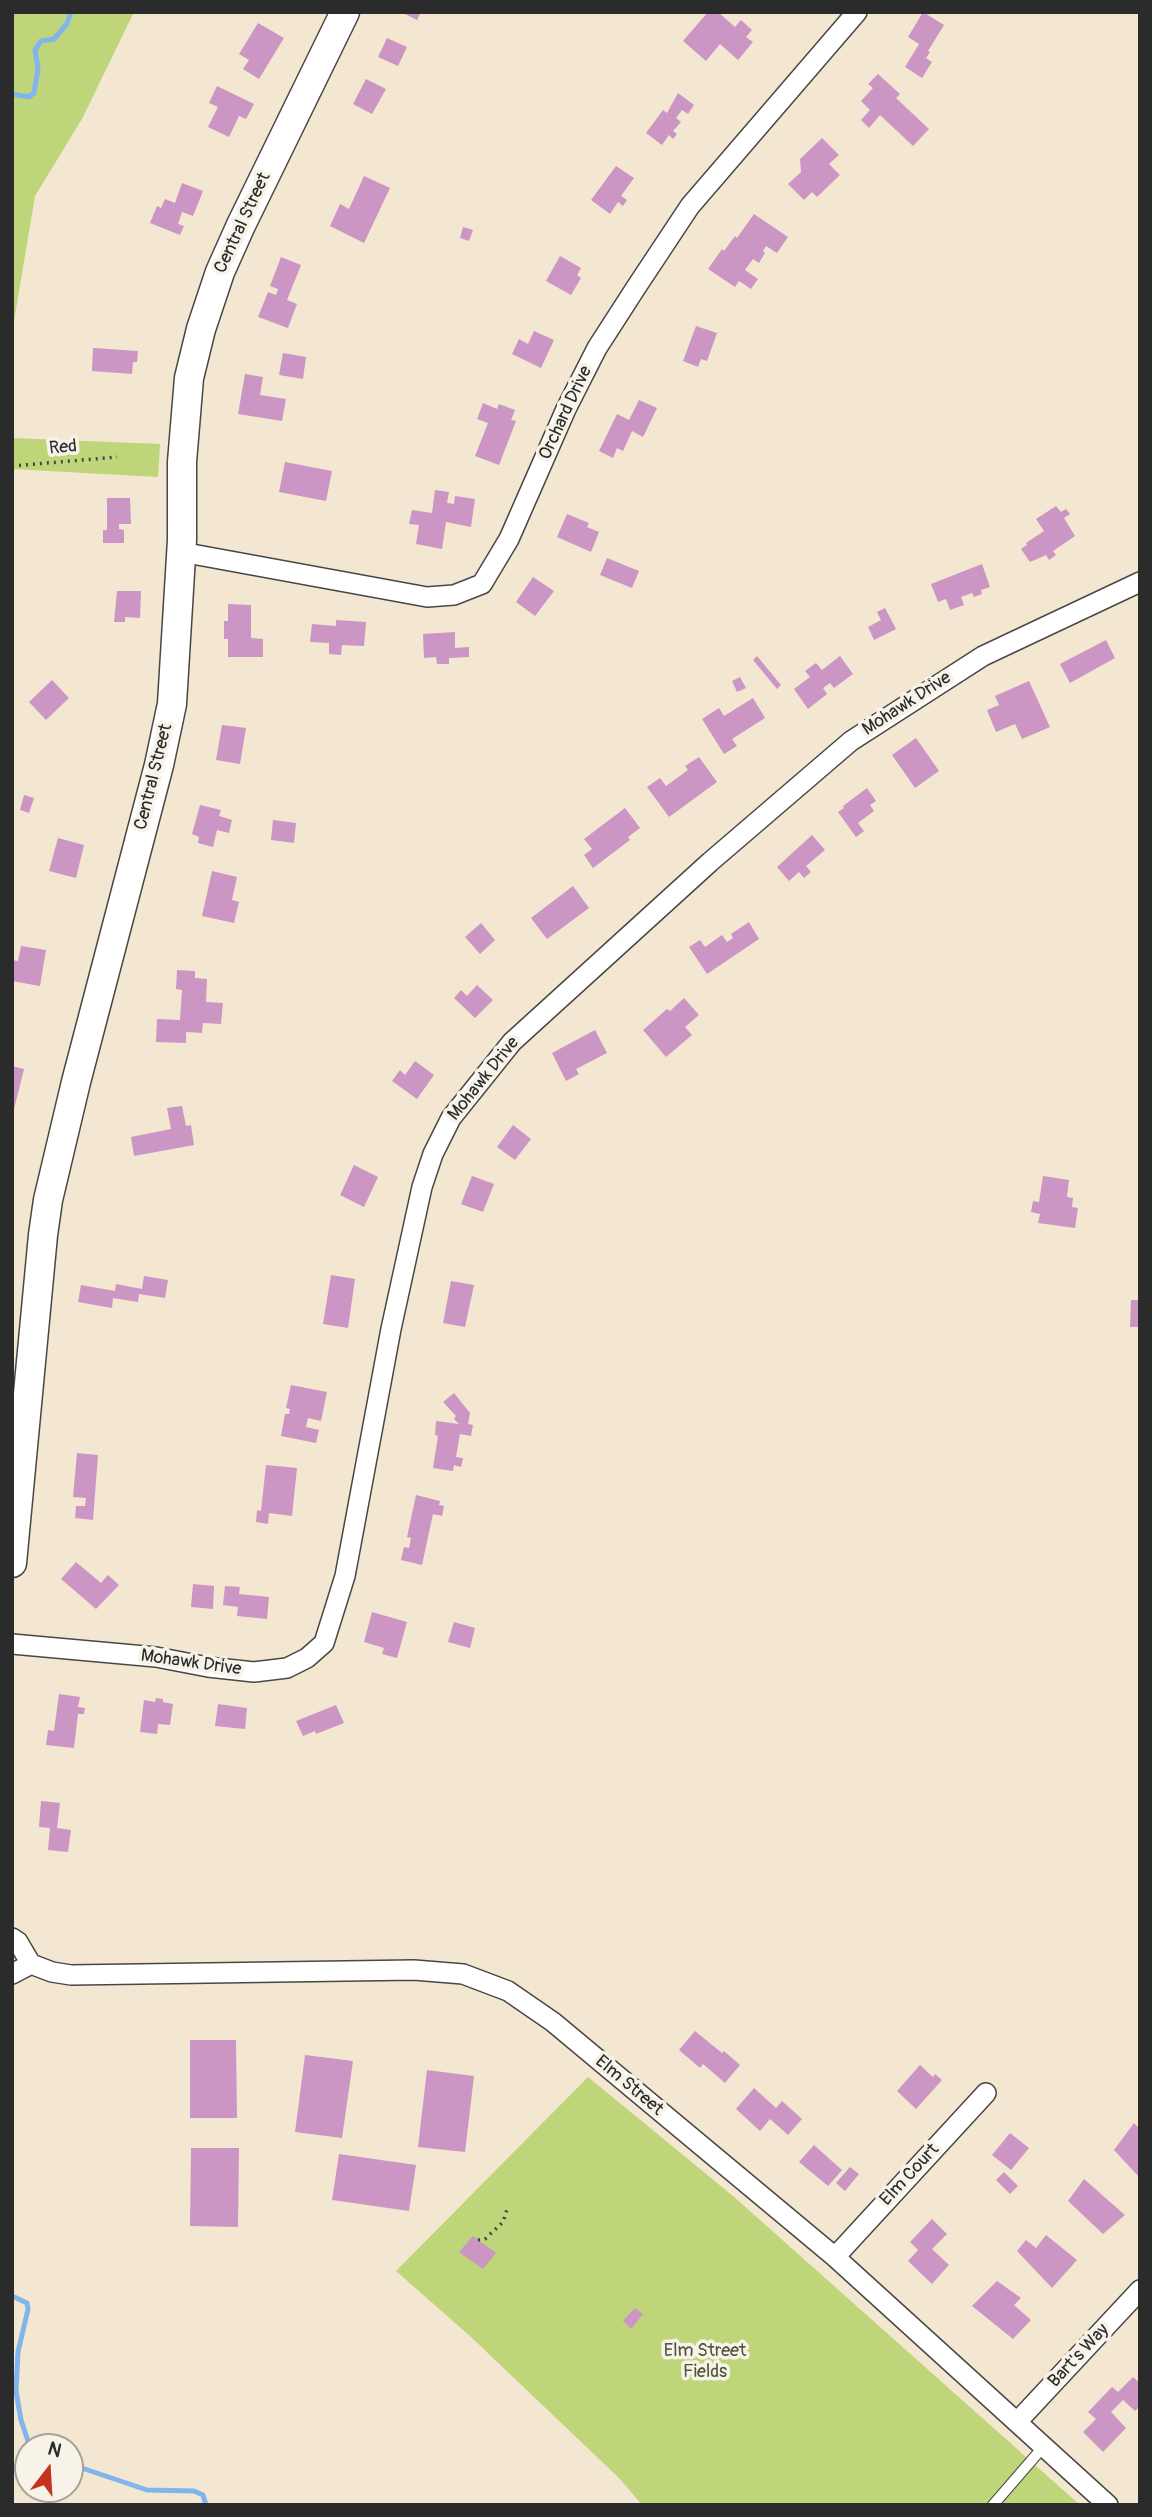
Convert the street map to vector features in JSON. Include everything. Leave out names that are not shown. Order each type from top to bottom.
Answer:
[{"type":"street","name":"Central Street","points":[[12,1563],[41,1247],[48,1200],[79,1069],[159,765],[172,704],[181,552],[181,462],[189,378],[201,329],[220,272],[345,12]]},
{"type":"street","name":"Orchard Drive","points":[[181,552],[427,597],[454,595],[482,584],[509,539],[566,409],[597,348],[645,274],[690,206],[857,12]]},
{"type":"street","name":"Mohawk Drive","points":[[12,1644],[156,1657],[254,1672],[287,1668],[307,1658],[324,1643],[345,1576],[386,1357],[422,1187],[433,1154],[451,1118],[512,1042],[710,862],[851,741],[983,656],[1140,582]]},
{"type":"street","points":[[12,1938],[18,1942],[32,1964],[12,1974]]},
{"type":"street","name":"Elm Street","points":[[32,1964],[52,1972],[71,1975],[433,1971],[463,1974],[491,1983],[520,1997],[835,2257],[1108,2505]]},
{"type":"street","name":"Elm Court","points":[[835,2257],[986,2093]]},
{"type":"street","name":"Bart's Way","points":[[1017,2422],[1140,2290]]},
{"type":"lane","points":[[993,2505],[1044,2446]]},
{"type":"path","name":"Red","points":[[12,466],[117,457]]},
{"type":"path","points":[[478,2239],[485,2239],[503,2222],[508,2206]]},
{"type":"green space","points":[[12,12],[134,12],[82,119],[35,196],[12,333]]},
{"type":"green space","points":[[12,438],[160,444],[158,477],[12,469]]},
{"type":"green space","name":"Elm Street Fields","points":[[588,2077],[733,2196],[1080,2505],[642,2505],[620,2479],[471,2337],[396,2271]]},
{"type":"building","points":[[401,12],[421,12],[417,20]]},
{"type":"building","points":[[708,12],[718,12],[735,27],[741,20],[752,30],[746,37],[753,42],[738,60],[720,44],[706,61],[683,41]]},
{"type":"building","points":[[923,12],[944,25],[928,51],[930,52],[926,58],[932,62],[922,78],[905,67],[919,44],[908,37]]},
{"type":"building","points":[[258,23],[284,38],[259,79],[243,69],[249,60],[239,54]]},
{"type":"building","points":[[387,38],[407,47],[398,66],[378,57]]},
{"type":"building","points":[[878,74],[900,94],[896,98],[929,129],[913,146],[880,115],[869,128],[861,120],[870,110],[861,101],[873,88],[868,84]]},
{"type":"building","points":[[366,79],[386,89],[372,114],[353,104]]},
{"type":"building","points":[[217,86],[254,104],[246,119],[239,116],[229,137],[208,127],[218,107],[209,103]]},
{"type":"building","points":[[678,93],[694,105],[688,114],[682,110],[676,118],[681,122],[673,131],[677,134],[673,139],[669,135],[662,145],[646,133],[663,110],[667,113]]},
{"type":"building","points":[[822,138],[839,155],[829,164],[840,175],[817,197],[812,192],[804,200],[788,184],[801,172],[800,159]]},
{"type":"building","points":[[616,166],[634,178],[621,196],[627,200],[623,206],[618,202],[610,214],[591,200]]},
{"type":"building","points":[[364,176],[390,188],[364,243],[330,226],[340,204],[349,209]]},
{"type":"building","points":[[182,183],[203,191],[193,216],[182,212],[178,224],[184,226],[180,235],[150,223],[157,206],[161,208],[165,199],[175,203]]},
{"type":"building","points":[[754,214],[788,237],[777,253],[766,246],[759,263],[753,259],[745,270],[758,279],[751,289],[739,281],[735,287],[708,269],[722,249],[724,251],[735,236],[737,238]]},
{"type":"building","points":[[463,227],[473,230],[469,241],[460,238]]},
{"type":"building","points":[[560,256],[581,268],[577,275],[581,278],[571,295],[546,281]]},
{"type":"building","points":[[281,257],[301,265],[287,300],[297,304],[288,328],[258,317],[268,292],[276,295],[278,289],[270,286]]},
{"type":"building","points":[[696,326],[717,333],[707,361],[701,359],[698,367],[683,361]]},
{"type":"building","points":[[534,331],[554,340],[541,368],[512,354],[519,339],[528,344]]},
{"type":"building","points":[[93,348],[138,351],[132,374],[92,371]]},
{"type":"building","points":[[283,353],[306,357],[303,379],[279,375]]},
{"type":"building","points":[[245,374],[263,377],[260,395],[286,399],[282,421],[238,414]]},
{"type":"building","points":[[639,400],[657,408],[643,437],[632,431],[623,451],[617,448],[613,458],[599,451],[617,414],[629,420]]},
{"type":"building","points":[[483,403],[497,409],[499,404],[515,410],[511,420],[516,421],[499,465],[475,456],[488,423],[477,419]]},
{"type":"building","points":[[285,462],[332,471],[326,501],[279,492]]},
{"type":"building","points":[[435,490],[449,492],[447,503],[454,504],[455,496],[475,499],[471,527],[446,522],[442,549],[416,544],[419,525],[409,524],[412,510],[432,513]]},
{"type":"building","points":[[107,498],[130,498],[131,524],[119,524],[119,529],[124,530],[124,543],[103,543],[103,530],[107,530]]},
{"type":"building","points":[[1056,506],[1061,512],[1066,509],[1070,514],[1064,518],[1075,536],[1053,551],[1056,555],[1049,560],[1046,555],[1030,562],[1021,549],[1044,531],[1036,519]]},
{"type":"building","points":[[567,514],[589,523],[587,527],[599,532],[591,552],[557,537]]},
{"type":"building","points":[[607,558],[639,571],[632,588],[600,575]]},
{"type":"building","points":[[982,564],[990,587],[981,590],[982,594],[974,597],[972,593],[961,597],[964,605],[950,610],[946,599],[938,602],[931,584]]},
{"type":"building","points":[[533,577],[554,591],[535,616],[516,602]]},
{"type":"building","points":[[117,591],[141,591],[140,618],[125,617],[125,622],[114,622]]},
{"type":"building","points":[[228,604],[251,605],[251,638],[263,639],[263,657],[228,657],[224,621],[228,621]]},
{"type":"building","points":[[885,608],[896,629],[874,640],[868,627],[881,620],[877,612]]},
{"type":"building","points":[[336,620],[366,622],[364,646],[342,645],[341,655],[329,654],[329,643],[310,642],[312,624],[336,626]]},
{"type":"building","points":[[455,632],[455,648],[469,647],[469,657],[449,658],[449,664],[437,664],[436,657],[424,658],[423,634]]},
{"type":"building","points":[[1106,640],[1115,658],[1070,683],[1060,664]]},
{"type":"building","points":[[757,656],[781,685],[777,689],[753,660]]},
{"type":"building","points":[[840,656],[853,674],[834,688],[830,683],[823,688],[827,694],[808,709],[794,689],[810,677],[805,671],[816,663],[822,670]]},
{"type":"building","points":[[740,677],[746,688],[737,692],[732,681]]},
{"type":"building","points":[[52,680],[69,698],[46,720],[29,702]]},
{"type":"building","points":[[1029,681],[1050,727],[1022,739],[1015,724],[996,732],[987,710],[999,705],[995,696]]},
{"type":"building","points":[[753,698],[765,718],[732,739],[737,746],[724,754],[702,719],[719,708],[724,716]]},
{"type":"building","points":[[222,725],[246,728],[240,764],[216,760]]},
{"type":"building","points":[[916,738],[939,771],[915,788],[892,755]]},
{"type":"building","points":[[699,757],[717,782],[669,817],[647,787],[660,778],[666,786],[688,770],[685,766]]},
{"type":"building","points":[[867,788],[876,801],[870,805],[874,811],[858,823],[864,831],[856,837],[838,812]]},
{"type":"building","points":[[24,795],[34,798],[29,813],[20,810]]},
{"type":"building","points":[[200,805],[221,810],[219,816],[232,820],[229,833],[217,830],[213,847],[198,843],[199,837],[192,834]]},
{"type":"building","points":[[625,808],[640,828],[628,837],[630,840],[593,868],[584,855],[592,849],[584,839]]},
{"type":"building","points":[[273,820],[296,823],[294,843],[271,840]]},
{"type":"building","points":[[812,835],[825,850],[806,866],[811,872],[804,878],[799,872],[789,881],[777,867]]},
{"type":"building","points":[[58,838],[84,845],[76,878],[49,871]]},
{"type":"building","points":[[212,871],[237,877],[232,900],[239,902],[234,923],[202,916]]},
{"type":"building","points":[[573,886],[589,908],[547,939],[531,918]]},
{"type":"building","points":[[749,922],[759,939],[707,974],[689,947],[700,940],[705,947],[722,935],[727,942],[733,938],[731,934]]},
{"type":"building","points":[[481,923],[495,940],[480,954],[465,937]]},
{"type":"building","points":[[21,946],[46,950],[40,986],[12,981],[12,960],[18,961]]},
{"type":"building","points":[[177,970],[195,971],[195,978],[207,979],[206,1002],[223,1003],[221,1024],[203,1023],[202,1033],[186,1032],[186,1043],[156,1042],[157,1019],[180,1020],[182,990],[176,989]]},
{"type":"building","points":[[477,985],[493,1000],[475,1018],[454,998],[461,990],[467,996]]},
{"type":"building","points":[[684,998],[699,1015],[685,1027],[692,1035],[666,1057],[643,1030]]},
{"type":"building","points":[[595,1030],[607,1053],[576,1069],[579,1074],[566,1081],[552,1053]]},
{"type":"building","points":[[415,1061],[434,1075],[417,1099],[392,1081],[400,1070],[405,1075]]},
{"type":"building","points":[[12,1066],[24,1069],[13,1113],[12,1113]]},
{"type":"building","points":[[182,1106],[186,1126],[191,1125],[194,1145],[134,1156],[131,1137],[171,1129],[167,1108]]},
{"type":"building","points":[[513,1125],[531,1139],[515,1160],[497,1147]]},
{"type":"building","points":[[354,1165],[378,1177],[364,1207],[340,1195]]},
{"type":"building","points":[[472,1176],[494,1184],[483,1212],[461,1204]]},
{"type":"building","points":[[1043,1176],[1069,1180],[1067,1197],[1073,1198],[1072,1207],[1078,1208],[1075,1228],[1038,1223],[1040,1214],[1031,1212],[1033,1201],[1039,1202]]},
{"type":"building","points":[[331,1275],[355,1279],[348,1328],[323,1324]]},
{"type":"building","points":[[144,1276],[168,1280],[165,1298],[139,1294],[138,1302],[113,1298],[112,1308],[78,1302],[81,1285],[115,1291],[116,1284],[142,1289]]},
{"type":"building","points":[[451,1281],[474,1285],[465,1327],[443,1323]]},
{"type":"building","points":[[1131,1300],[1140,1300],[1140,1327],[1130,1327]]},
{"type":"building","points":[[291,1385],[327,1392],[321,1421],[308,1418],[306,1427],[319,1430],[316,1443],[281,1436],[285,1414],[289,1414],[290,1409],[286,1408]]},
{"type":"building","points":[[454,1393],[470,1413],[468,1424],[473,1425],[471,1436],[460,1434],[456,1457],[463,1458],[461,1467],[454,1465],[453,1471],[433,1468],[438,1436],[435,1435],[436,1421],[459,1424],[454,1419],[456,1416],[443,1402]]},
{"type":"building","points":[[77,1453],[98,1455],[93,1520],[75,1518],[76,1506],[85,1506],[86,1498],[73,1497]]},
{"type":"building","points":[[266,1465],[297,1468],[292,1516],[269,1513],[268,1524],[256,1522],[257,1510],[261,1511]]},
{"type":"building","points":[[416,1495],[440,1501],[439,1505],[444,1506],[442,1516],[433,1514],[422,1565],[401,1560],[404,1547],[409,1548],[411,1538],[407,1537]]},
{"type":"building","points":[[76,1562],[101,1583],[108,1575],[119,1585],[96,1609],[61,1579]]},
{"type":"building","points":[[193,1584],[214,1586],[213,1609],[191,1607]]},
{"type":"building","points":[[225,1586],[240,1587],[239,1594],[269,1597],[267,1619],[237,1616],[238,1607],[223,1605]]},
{"type":"building","points":[[372,1612],[407,1622],[397,1658],[382,1654],[384,1648],[364,1642]]},
{"type":"building","points":[[454,1622],[475,1628],[470,1648],[448,1642]]},
{"type":"building","points":[[59,1694],[80,1697],[78,1707],[85,1708],[84,1714],[78,1714],[74,1748],[46,1745],[48,1730],[54,1731]]},
{"type":"building","points":[[156,1698],[173,1704],[170,1725],[158,1724],[157,1734],[140,1732],[144,1700],[155,1702]]},
{"type":"building","points":[[218,1704],[247,1708],[245,1729],[215,1726]]},
{"type":"building","points":[[336,1705],[344,1723],[303,1736],[296,1721]]},
{"type":"building","points":[[41,1801],[60,1803],[57,1828],[71,1830],[68,1852],[48,1850],[50,1828],[39,1827]]},
{"type":"building","points":[[695,2031],[740,2065],[725,2083],[703,2064],[700,2068],[679,2050]]},
{"type":"building","points":[[190,2040],[236,2040],[237,2118],[190,2118]]},
{"type":"building","points":[[305,2055],[353,2061],[342,2138],[295,2132]]},
{"type":"building","points":[[920,2065],[933,2077],[935,2074],[942,2080],[916,2109],[897,2091]]},
{"type":"building","points":[[427,2070],[474,2076],[465,2152],[418,2147]]},
{"type":"building","points":[[754,2088],[776,2108],[782,2101],[802,2119],[788,2135],[770,2119],[760,2131],[736,2109]]},
{"type":"building","points":[[1134,2123],[1140,2129],[1140,2178],[1114,2150]]},
{"type":"building","points":[[1010,2133],[1029,2148],[1011,2170],[992,2155]]},
{"type":"building","points":[[814,2145],[842,2170],[828,2186],[799,2162]]},
{"type":"building","points":[[191,2148],[239,2148],[238,2227],[190,2226]]},
{"type":"building","points":[[339,2154],[416,2165],[409,2211],[332,2200]]},
{"type":"building","points":[[850,2167],[859,2174],[845,2191],[836,2183]]},
{"type":"building","points":[[1004,2172],[1018,2186],[1010,2194],[996,2180]]},
{"type":"building","points":[[1084,2179],[1125,2215],[1103,2234],[1068,2201]]},
{"type":"building","points":[[932,2219],[947,2234],[932,2249],[949,2265],[932,2284],[908,2261],[918,2250],[910,2242]]},
{"type":"building","points":[[1046,2235],[1077,2260],[1052,2288],[1017,2251],[1026,2240],[1036,2248]]},
{"type":"building","points":[[473,2236],[496,2253],[483,2269],[459,2252]]},
{"type":"building","points":[[997,2281],[1021,2298],[1014,2305],[1031,2320],[1013,2339],[972,2306]]},
{"type":"building","points":[[635,2308],[643,2314],[631,2329],[623,2321]]},
{"type":"building","points":[[1133,2377],[1140,2383],[1140,2406],[1135,2411],[1123,2400],[1111,2412],[1126,2428],[1103,2452],[1083,2432],[1096,2419],[1088,2412],[1112,2387],[1118,2392]]},
{"type":"waterway","points":[[12,94],[29,97],[34,93],[38,68],[35,50],[41,41],[54,39],[67,24],[71,12]]},
{"type":"waterway","points":[[12,2296],[27,2303],[28,2309],[18,2352],[16,2391],[25,2433]]},
{"type":"waterway","points":[[84,2469],[147,2490],[194,2491],[203,2495],[206,2505]]}]
